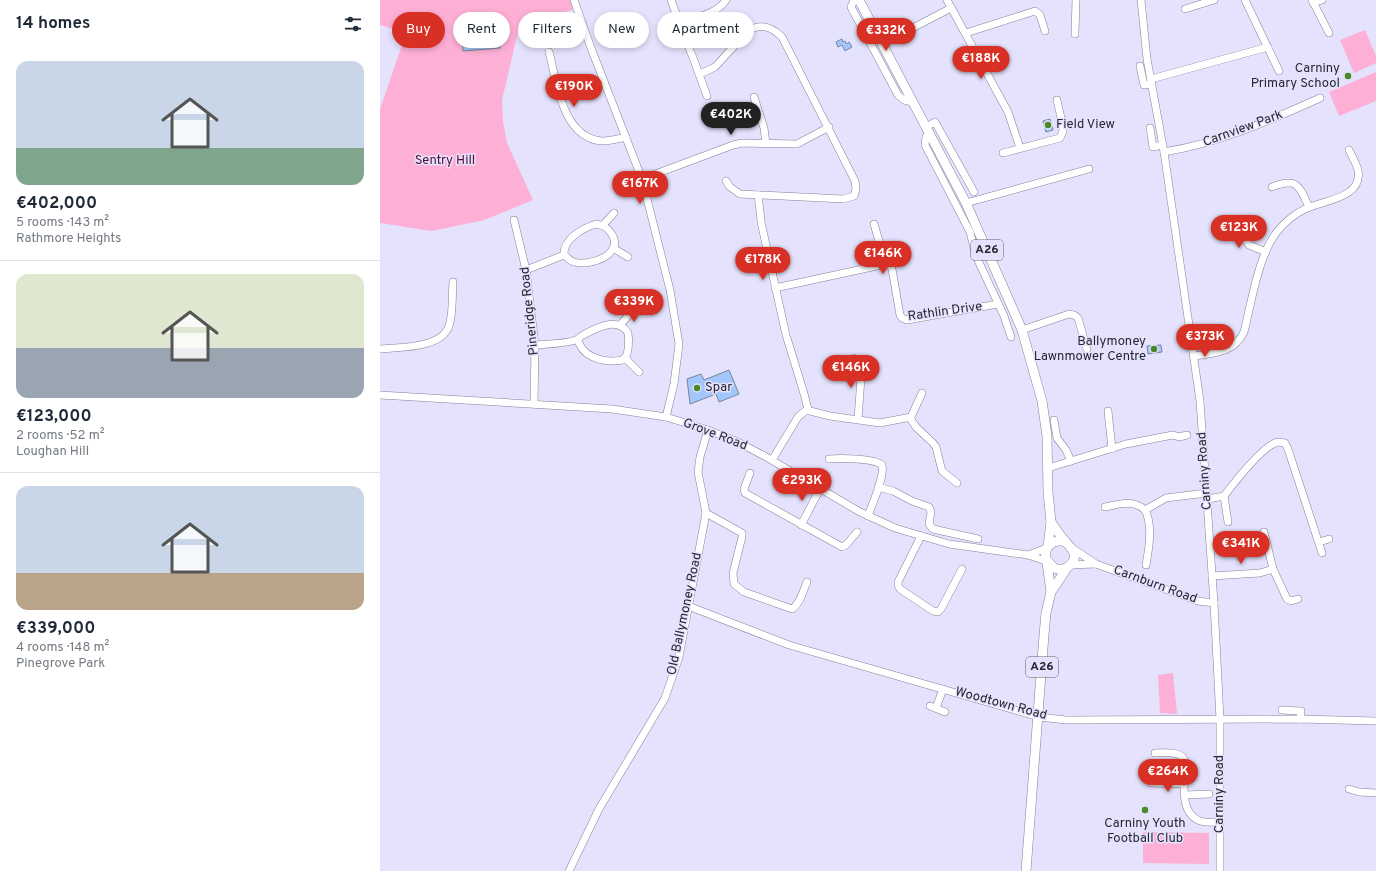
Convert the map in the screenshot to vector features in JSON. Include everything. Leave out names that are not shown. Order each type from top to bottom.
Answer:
[{"type":"main road","name":"A26","points":[[858,0],[966,203],[1022,330],[1042,401],[1047,436],[1048,492],[1051,522],[1048,547],[1045,555],[1051,592],[1046,613],[1026,871]]},
{"type":"main road","points":[[1051,522],[1069,545]]},
{"type":"main road","points":[[1048,547],[1056,541],[1069,545]]},
{"type":"main road","name":"A26","points":[[1051,592],[1074,557],[1069,545]]},
{"type":"main road","points":[[1047,562],[1058,569],[1069,566]]},
{"type":"street","points":[[574,0],[642,179],[670,290],[678,344],[675,378],[666,417]]},
{"type":"street","points":[[671,0],[676,12]]},
{"type":"street","points":[[711,12],[721,6],[726,0]]},
{"type":"street","points":[[854,0],[852,7],[898,95],[904,100],[912,102]]},
{"type":"street","points":[[947,0],[1008,112],[1020,148]]},
{"type":"street","points":[[1075,34],[1076,0]]},
{"type":"street","name":"Carniny Road","points":[[1141,0],[1147,59],[1163,148],[1195,356],[1200,401],[1214,603],[1220,719],[1220,871]]},
{"type":"street","points":[[1185,9],[1214,0]]},
{"type":"street","points":[[1246,0],[1279,71]]},
{"type":"street","points":[[1322,0],[1312,1],[1329,33]]},
{"type":"street","points":[[882,44],[951,8]]},
{"type":"street","points":[[966,33],[1035,11],[1040,15],[1045,31]]},
{"type":"street","points":[[700,74],[715,67],[748,30],[759,26],[770,28],[782,37],[856,181],[856,189],[854,196],[843,199],[758,196],[737,192],[730,187],[726,181]]},
{"type":"street","points":[[1140,66],[1144,85],[1152,81],[1268,47]]},
{"type":"street","points":[[689,48],[700,74],[707,96]]},
{"type":"street","points":[[549,52],[564,109],[576,129],[586,136],[599,140],[608,141],[626,137]]},
{"type":"street","points":[[754,96],[764,128],[766,144]]},
{"type":"street","name":"Carnview Park","points":[[1163,148],[1191,148],[1223,138],[1272,120],[1320,98]]},
{"type":"street","points":[[1003,153],[1056,140],[1060,137],[1063,127],[1057,100]]},
{"type":"street","points":[[974,192],[935,122],[928,130],[925,145],[970,232],[976,256],[1011,337]]},
{"type":"street","points":[[642,179],[733,145],[797,144],[829,127]]},
{"type":"street","points":[[1150,128],[1154,147],[1163,148]]},
{"type":"street","points":[[1195,356],[1226,351],[1239,341],[1244,332],[1266,252],[1272,239],[1280,228],[1295,215],[1308,207],[1344,196],[1353,188],[1357,181],[1358,169],[1349,150]]},
{"type":"street","points":[[966,203],[1089,169]]},
{"type":"street","points":[[1272,187],[1280,184],[1296,184],[1308,207]]},
{"type":"street","points":[[758,196],[761,221],[786,337],[808,410]]},
{"type":"street","points":[[564,254],[566,246],[572,237],[591,226],[603,225],[614,213]]},
{"type":"street","name":"Pineridge Road","points":[[514,220],[526,270],[535,345],[534,404]]},
{"type":"street","name":"Rathlin Drive","points":[[874,224],[886,264],[892,268],[900,314],[904,320],[998,304]]},
{"type":"street","points":[[564,254],[575,262],[592,262],[604,258],[613,248],[615,243],[614,237],[603,225]]},
{"type":"street","points":[[1217,232],[1229,229],[1237,230],[1249,245],[1266,252]]},
{"type":"street","points":[[613,248],[628,257]]},
{"type":"street","points":[[976,256],[987,250]]},
{"type":"street","points":[[526,270],[564,254]]},
{"type":"street","points":[[775,288],[886,264]]},
{"type":"street","points":[[380,349],[422,345],[444,335],[448,330],[450,322],[453,282]]},
{"type":"street","points":[[620,325],[634,309]]},
{"type":"street","points":[[1022,330],[1069,314],[1074,315],[1078,318],[1088,349]]},
{"type":"street","points":[[535,345],[551,344],[578,339],[583,335],[603,326],[612,324],[620,325],[626,329],[629,336],[627,354],[621,361],[597,359],[585,350],[579,343],[578,339]]},
{"type":"street","points":[[625,358],[639,372]]},
{"type":"street","points":[[854,358],[861,378],[858,419]]},
{"type":"street","points":[[808,410],[830,416],[883,423],[910,418],[913,415],[922,392]]},
{"type":"street","name":"Grove Road","points":[[380,395],[612,409],[666,417],[708,430],[738,442],[868,516],[922,536],[949,544],[1028,555],[1047,562]]},
{"type":"street","points":[[772,460],[798,417],[808,410]]},
{"type":"street","points":[[1108,411],[1112,449]]},
{"type":"street","points":[[910,418],[916,427],[936,447],[942,471],[957,483]]},
{"type":"street","points":[[1054,420],[1057,438],[1068,452],[1071,461]]},
{"type":"street","name":"Old Ballymoney Road","points":[[569,871],[599,809],[665,698],[678,657],[706,513],[698,472],[700,457],[708,430]]},
{"type":"street","points":[[1048,468],[1126,444],[1173,435],[1179,437],[1187,435]]},
{"type":"street","points":[[1228,522],[1224,496],[1243,472],[1267,448],[1278,442],[1285,443],[1322,553]]},
{"type":"street","points":[[829,459],[840,458],[880,463],[883,469],[868,516]]},
{"type":"street","points":[[750,473],[744,489],[745,493],[801,525],[842,547],[846,545],[857,532]]},
{"type":"street","points":[[878,487],[929,507],[931,512],[929,524],[932,529],[978,539]]},
{"type":"street","points":[[801,525],[820,489]]},
{"type":"street","points":[[1146,510],[1166,498],[1224,496]]},
{"type":"street","points":[[1105,507],[1132,503],[1146,510],[1149,519],[1146,565]]},
{"type":"street","points":[[706,513],[742,533],[733,576],[734,582],[739,589],[792,609],[796,606],[807,582]]},
{"type":"street","points":[[1264,532],[1273,569],[1287,599],[1291,601],[1298,599]]},
{"type":"street","points":[[922,536],[898,582],[900,589],[933,611],[938,612],[962,569]]},
{"type":"street","points":[[1319,542],[1330,539]]},
{"type":"street","name":"Carnburn Road","points":[[1069,545],[1096,564],[1198,601],[1214,603]]},
{"type":"street","name":"Grove Road","points":[[1028,555],[1048,547]]},
{"type":"street","name":"Carnburn Road","points":[[1069,566],[1096,564]]},
{"type":"street","points":[[1212,576],[1260,573],[1273,569]]},
{"type":"street","name":"Woodtown Road","points":[[688,606],[789,645],[1039,717],[1066,720],[1300,719],[1376,721]]},
{"type":"street","points":[[942,689],[933,707],[945,712]]},
{"type":"street","points":[[1282,710],[1301,711],[1300,719]]},
{"type":"street","points":[[1155,753],[1177,754],[1183,757],[1185,761],[1186,807],[1195,818],[1203,822],[1220,822]]},
{"type":"street","points":[[1151,783],[1185,784]]},
{"type":"street","points":[[1349,789],[1360,792],[1376,793]]},
{"type":"street","points":[[1185,794],[1209,794]]},
{"type":"green space","name":"Sentry Hill","points":[[380,0],[571,0],[574,9],[565,12],[518,12],[518,32],[502,100],[503,121],[507,143],[533,200],[484,220],[432,231],[380,223],[380,109],[401,48],[445,48],[445,12],[392,12],[392,29],[380,25]]},
{"type":"green space","points":[[1365,30],[1376,56],[1376,63],[1354,73],[1340,40]]},
{"type":"green space","points":[[1376,72],[1376,101],[1339,116],[1329,92]]},
{"type":"green space","points":[[1173,673],[1177,714],[1160,713],[1158,675]]},
{"type":"green space","points":[[1143,832],[1209,833],[1209,864],[1143,863]]},
{"type":"building","points":[[842,39],[843,42],[845,41],[847,44],[849,42],[852,47],[845,51],[842,45],[838,47],[836,42]]},
{"type":"building","points":[[463,48],[500,48],[463,51]]},
{"type":"building","name":"Field View","points":[[1050,119],[1053,130],[1046,132],[1043,121]]},
{"type":"building","name":"Ballymoney Lawnmower Centre","points":[[1161,345],[1162,352],[1148,354],[1147,346]]},
{"type":"building","points":[[729,370],[739,394],[719,402],[716,394],[690,404],[687,379],[701,374],[704,380]]},
{"type":"place","name":"Carniny Primary School","points":[[1348,76]]},
{"type":"place","name":"Field View","points":[[1048,125]]},
{"type":"place","name":"Ballymoney Lawnmower Centre","points":[[1154,349]]},
{"type":"place","name":"Spar","points":[[697,388]]},
{"type":"place","name":"Carniny Youth Football Club","points":[[1145,810]]}]
